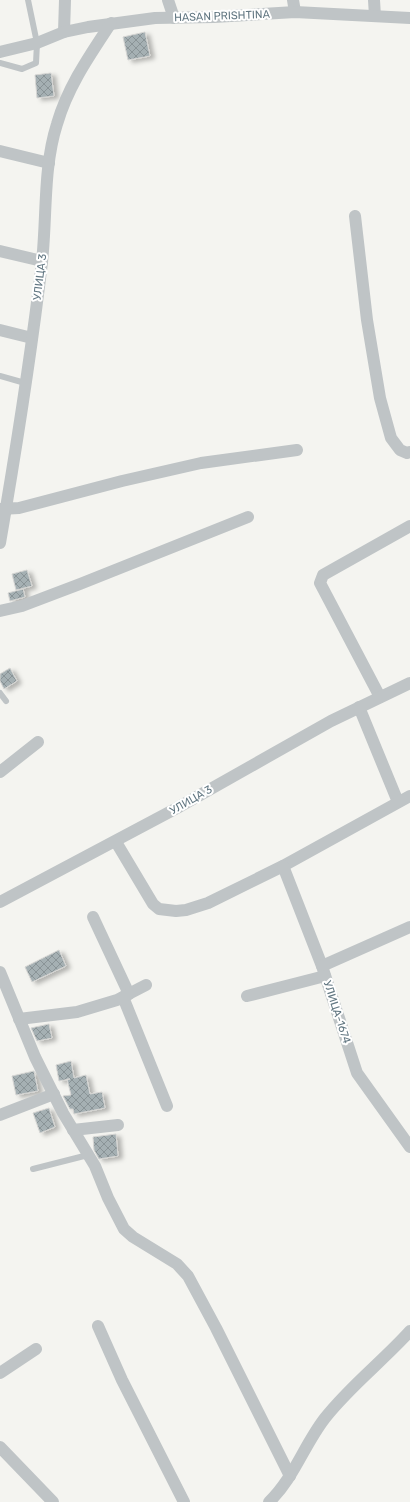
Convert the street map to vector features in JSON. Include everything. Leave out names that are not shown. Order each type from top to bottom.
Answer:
[{"type":"street","points":[[64,32],[65,0]]},
{"type":"street","points":[[168,0],[174,18]]},
{"type":"street","points":[[293,0],[295,12]]},
{"type":"street","points":[[374,0],[375,16]]},
{"type":"street","name":"HASAN PRISHTINA","points":[[0,52],[37,43],[64,32],[111,23],[155,18],[295,12],[410,18]]},
{"type":"street","name":"УЛИЦА 3","points":[[0,543],[3,510],[32,338],[42,261],[49,163],[56,125],[73,82],[111,23]]},
{"type":"street","points":[[0,151],[49,163]]},
{"type":"street","points":[[354,216],[367,320],[380,398],[391,438],[400,450],[407,453],[410,452]]},
{"type":"street","points":[[0,251],[42,261]]},
{"type":"street","points":[[0,330],[32,338]]},
{"type":"street","points":[[3,510],[201,463],[298,450]]},
{"type":"street","points":[[0,611],[22,606],[248,517]]},
{"type":"street","points":[[380,697],[320,583],[323,575],[410,526]]},
{"type":"street","name":"УЛИЦА 3","points":[[0,902],[116,842],[331,721],[410,683]]},
{"type":"street","points":[[359,707],[398,802]]},
{"type":"street","points":[[0,772],[38,742]]},
{"type":"street","points":[[116,842],[148,899],[159,909],[186,910],[208,903],[283,866],[410,796]]},
{"type":"street","name":"УЛИЦА-1674","points":[[283,866],[324,971],[357,1073],[410,1147]]},
{"type":"street","points":[[93,917],[126,996],[167,1106]]},
{"type":"street","points":[[247,996],[324,971],[410,927]]},
{"type":"street","points":[[0,972],[4,996],[19,1019],[54,1094],[88,1155],[124,1229],[133,1237],[177,1264],[188,1276],[216,1328],[290,1476]]},
{"type":"street","points":[[19,1019],[77,1012],[126,996],[146,985]]},
{"type":"street","points":[[0,1115],[54,1094]]},
{"type":"street","points":[[73,1130],[118,1125]]},
{"type":"street","points":[[98,1326],[125,1387],[184,1502]]},
{"type":"street","points":[[270,1502],[290,1476],[311,1437],[325,1418],[342,1398],[391,1352],[410,1331]]},
{"type":"street","points":[[0,1373],[36,1349]]},
{"type":"street","points":[[0,1447],[46,1500]]},
{"type":"lane","points":[[0,63],[22,69],[36,62],[37,43],[28,0]]},
{"type":"lane","points":[[0,376],[25,383]]},
{"type":"lane","points":[[0,693],[6,701]]},
{"type":"lane","points":[[33,1169],[88,1155]]},
{"type":"building","points":[[145,32],[150,56],[128,60],[123,37]]},
{"type":"building","points":[[51,73],[54,96],[37,98],[35,75]]},
{"type":"building","points":[[27,570],[32,586],[16,590],[12,574]]},
{"type":"building","points":[[23,589],[25,597],[10,601],[8,593]]},
{"type":"building","points":[[10,668],[17,681],[4,689],[0,681],[0,674]]},
{"type":"building","points":[[59,950],[66,966],[32,982],[25,967]]},
{"type":"building","points":[[49,1024],[52,1038],[37,1041],[31,1028]]},
{"type":"building","points":[[71,1061],[74,1078],[86,1075],[90,1094],[102,1092],[105,1108],[74,1114],[73,1109],[70,1109],[63,1096],[71,1095],[67,1080],[59,1081],[56,1065]]},
{"type":"building","points":[[34,1071],[38,1091],[16,1095],[12,1076]]},
{"type":"building","points":[[49,1108],[55,1127],[40,1133],[33,1113]]},
{"type":"building","points":[[116,1134],[118,1156],[99,1159],[94,1150],[93,1137]]}]
